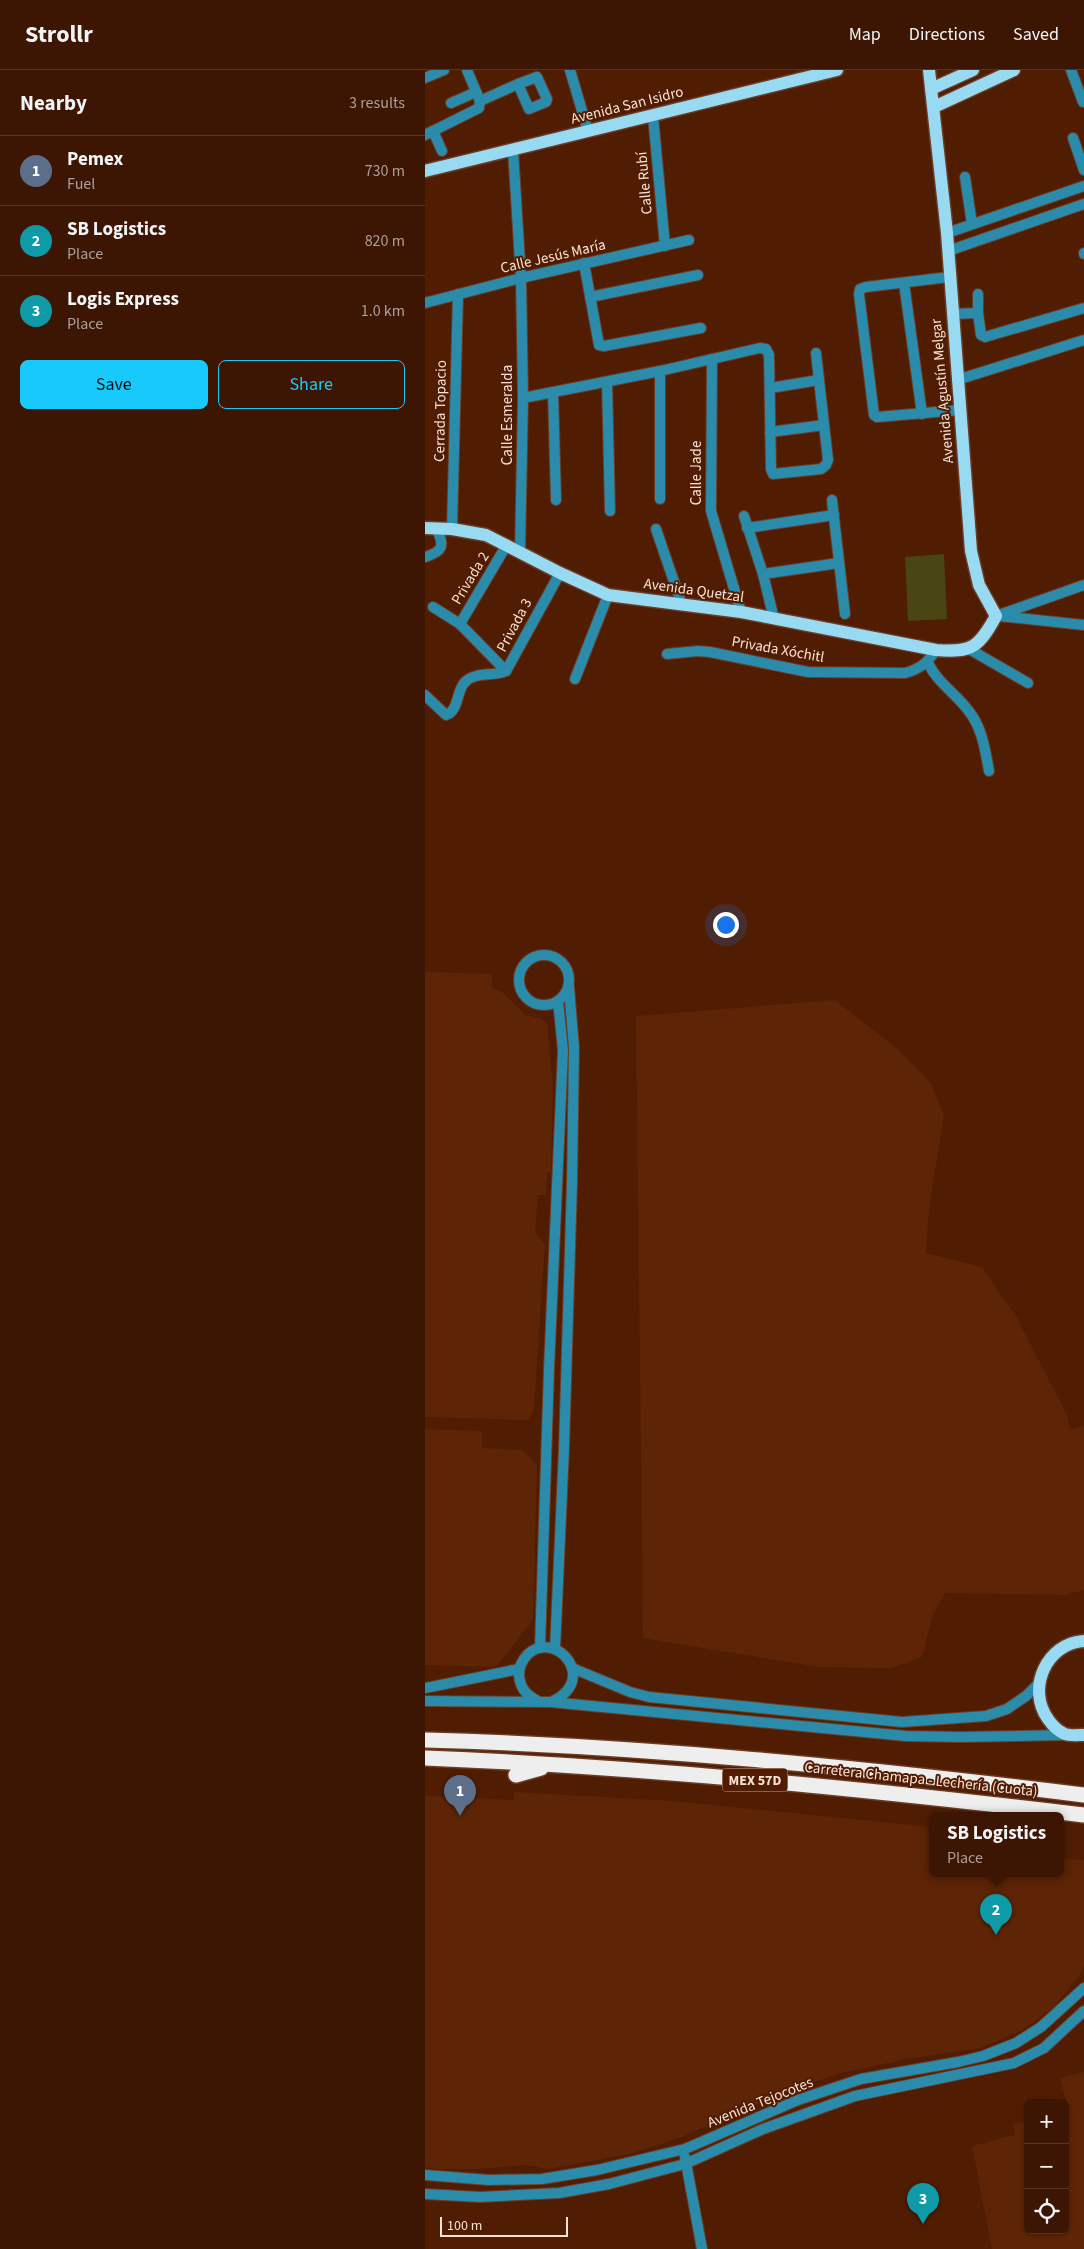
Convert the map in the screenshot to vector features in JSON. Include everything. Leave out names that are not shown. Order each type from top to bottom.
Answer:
[{"type":"highway","name":"Carretera Chamapa - Lechería (Cuota)","points":[[425,1740],[499,1742],[671,1753],[836,1768],[1084,1795]]},
{"type":"highway","name":"Carretera Chamapa - Lechería (Cuota)","points":[[425,1758],[576,1765],[835,1786],[1058,1812]]},
{"type":"highway","points":[[516,1775],[539,1768],[576,1765]]},
{"type":"highway","name":"Carretera Chamapa - Lechería (Cuota)","points":[[1064,1813],[1084,1815]]},
{"type":"main road","name":"Avenida San Isidro","points":[[425,171],[837,70]]},
{"type":"main road","name":"Avenida Agustín Melgar","points":[[929,70],[947,233],[971,551],[979,585],[995,616]]},
{"type":"main road","points":[[931,89],[973,70]]},
{"type":"main road","points":[[933,107],[1014,70]]},
{"type":"main road","name":"Avenida Quetzal","points":[[431,529],[452,529],[486,535],[559,573],[608,595],[741,612],[936,650],[955,652],[969,649]]},
{"type":"main road","points":[[969,649],[980,642],[995,616]]},
{"type":"main road","points":[[1084,1641],[1074,1642],[1061,1647],[1050,1659],[1038,1684],[1039,1700],[1044,1713],[1054,1726],[1066,1735],[1084,1735]]},
{"type":"street","points":[[425,78],[444,70]]},
{"type":"street","points":[[442,151],[429,133],[479,108],[478,97],[467,70]]},
{"type":"street","points":[[570,70],[588,131]]},
{"type":"street","points":[[1071,70],[1083,102]]},
{"type":"street","points":[[451,103],[478,97],[518,84]]},
{"type":"street","name":"Calle Rubí","points":[[653,116],[665,246]]},
{"type":"street","points":[[1073,138],[1084,170]]},
{"type":"street","name":"Calle Esmeralda","points":[[513,150],[521,278],[523,398],[520,553]]},
{"type":"street","points":[[965,177],[972,224]]},
{"type":"street","points":[[947,233],[1084,186]]},
{"type":"street","points":[[948,251],[1084,204]]},
{"type":"street","name":"Calle Jesús María","points":[[425,303],[521,278],[689,240]]},
{"type":"street","points":[[584,263],[599,345],[604,346],[701,328]]},
{"type":"street","points":[[590,297],[698,275]]},
{"type":"street","points":[[949,277],[866,286],[860,289],[859,294],[872,412],[877,417],[960,410]]},
{"type":"street","points":[[904,283],[922,414]]},
{"type":"street","name":"Cerrada Topacio","points":[[452,529],[457,294]]},
{"type":"street","points":[[977,294],[979,331],[985,337],[1084,308]]},
{"type":"street","points":[[952,314],[978,313]]},
{"type":"street","points":[[957,380],[1084,340]]},
{"type":"street","points":[[523,398],[660,371],[760,348],[766,350],[769,355],[771,470],[773,474],[779,475],[821,469],[826,465],[827,460],[816,353]]},
{"type":"street","name":"Calle Jade","points":[[712,359],[711,512],[741,612]]},
{"type":"street","points":[[660,371],[660,499]]},
{"type":"street","points":[[770,388],[819,380]]},
{"type":"street","points":[[607,382],[610,511]]},
{"type":"street","points":[[553,392],[556,500]]},
{"type":"street","points":[[770,432],[824,425]]},
{"type":"street","points":[[832,500],[845,614]]},
{"type":"street","points":[[747,528],[834,515]]},
{"type":"street","points":[[744,516],[763,574],[774,619]]},
{"type":"street","points":[[425,557],[438,551],[443,543],[431,529]]},
{"type":"street","points":[[656,529],[682,605]]},
{"type":"street","name":"Privada 2","points":[[460,624],[506,546]]},
{"type":"street","points":[[763,574],[839,563]]},
{"type":"street","name":"Privada 3","points":[[425,695],[446,715],[454,710],[460,688],[467,681],[477,676],[501,674],[506,671],[559,573]]},
{"type":"street","points":[[995,616],[1084,585]]},
{"type":"street","points":[[575,679],[608,595]]},
{"type":"street","name":"Privada 2","points":[[433,607],[460,624],[506,671]]},
{"type":"street","points":[[995,616],[1084,625]]},
{"type":"street","points":[[969,649],[1028,683]]},
{"type":"street","points":[[936,650],[927,663],[934,676],[968,709],[977,723],[983,740],[989,771]]},
{"type":"street","name":"Privada Xóchitl","points":[[667,654],[697,651],[710,652],[808,672],[825,673],[905,673],[917,670],[927,663]]},
{"type":"street","points":[[555,1649],[564,1448],[574,1048],[569,973],[561,960],[548,954],[534,956],[522,965],[518,979],[521,992],[531,1002],[545,1006],[558,1001],[569,987]]},
{"type":"street","points":[[540,1648],[549,1369],[563,1059],[558,1001]]},
{"type":"street","points":[[540,1648],[555,1649],[566,1656],[572,1668],[572,1683],[564,1696],[545,1702],[527,1695],[519,1683],[519,1669],[523,1660],[530,1652],[540,1648]]},
{"type":"street","points":[[572,1668],[630,1692],[649,1697],[902,1722],[986,1716],[1007,1709],[1026,1696],[1038,1684]]},
{"type":"street","points":[[425,1688],[519,1669]]},
{"type":"street","points":[[425,1701],[545,1702],[905,1736],[960,1738],[1066,1735]]},
{"type":"street","name":"Avenida Tejocotes","points":[[425,2176],[489,2180],[542,2179],[597,2170],[685,2149],[798,2100],[861,2079],[958,2062],[983,2056],[1016,2043],[1041,2027],[1084,1988]]},
{"type":"street","name":"Avenida Tejocotes","points":[[425,2194],[480,2197],[559,2193],[609,2184],[685,2164],[763,2129],[855,2096],[1014,2064],[1044,2048],[1084,2011]]},
{"type":"street","points":[[685,2149],[685,2164],[702,2249]]},
{"type":"shaded area","points":[[944,554],[947,619],[908,621],[905,557]]},
{"type":"shaded area","points":[[425,972],[492,974],[492,988],[501,991],[525,1015],[541,1018],[547,1024],[553,1087],[551,1172],[547,1172],[546,1195],[538,1195],[535,1233],[545,1244],[534,1410],[528,1420],[425,1417]]},
{"type":"shaded area","points":[[835,1000],[895,1047],[931,1083],[944,1116],[929,1210],[926,1253],[982,1267],[1017,1318],[1067,1415],[1070,1429],[1084,1426],[1084,1590],[1065,1595],[945,1593],[932,1618],[922,1657],[892,1668],[818,1667],[643,1638],[636,1016]]},
{"type":"shaded area","points":[[425,1429],[482,1431],[482,1448],[522,1450],[537,1465],[533,1620],[496,1667],[425,1665]]},
{"type":"shaded area","points":[[514,1792],[674,1801],[929,1827],[929,1877],[1064,1877],[1064,1858],[1084,1860],[1084,1965],[1082,1972],[1052,2009],[1021,2031],[980,2048],[906,2059],[838,2074],[794,2089],[677,2139],[629,2154],[548,2169],[527,2165],[478,2169],[436,2169],[425,2167],[425,1796],[514,1800]]},
{"type":"shaded area","points":[[1084,2072],[1084,2249],[992,2249],[972,2146],[1015,2135],[1013,2124],[1024,2122],[1024,2234],[1069,2234],[1069,2099],[1065,2099],[1060,2078]]},
{"type":"place","name":"Pemex","points":[[460,1816]]},
{"type":"place","name":"SB Logistics","points":[[996,1935]]},
{"type":"place","name":"Logis Express","points":[[923,2224]]}]
